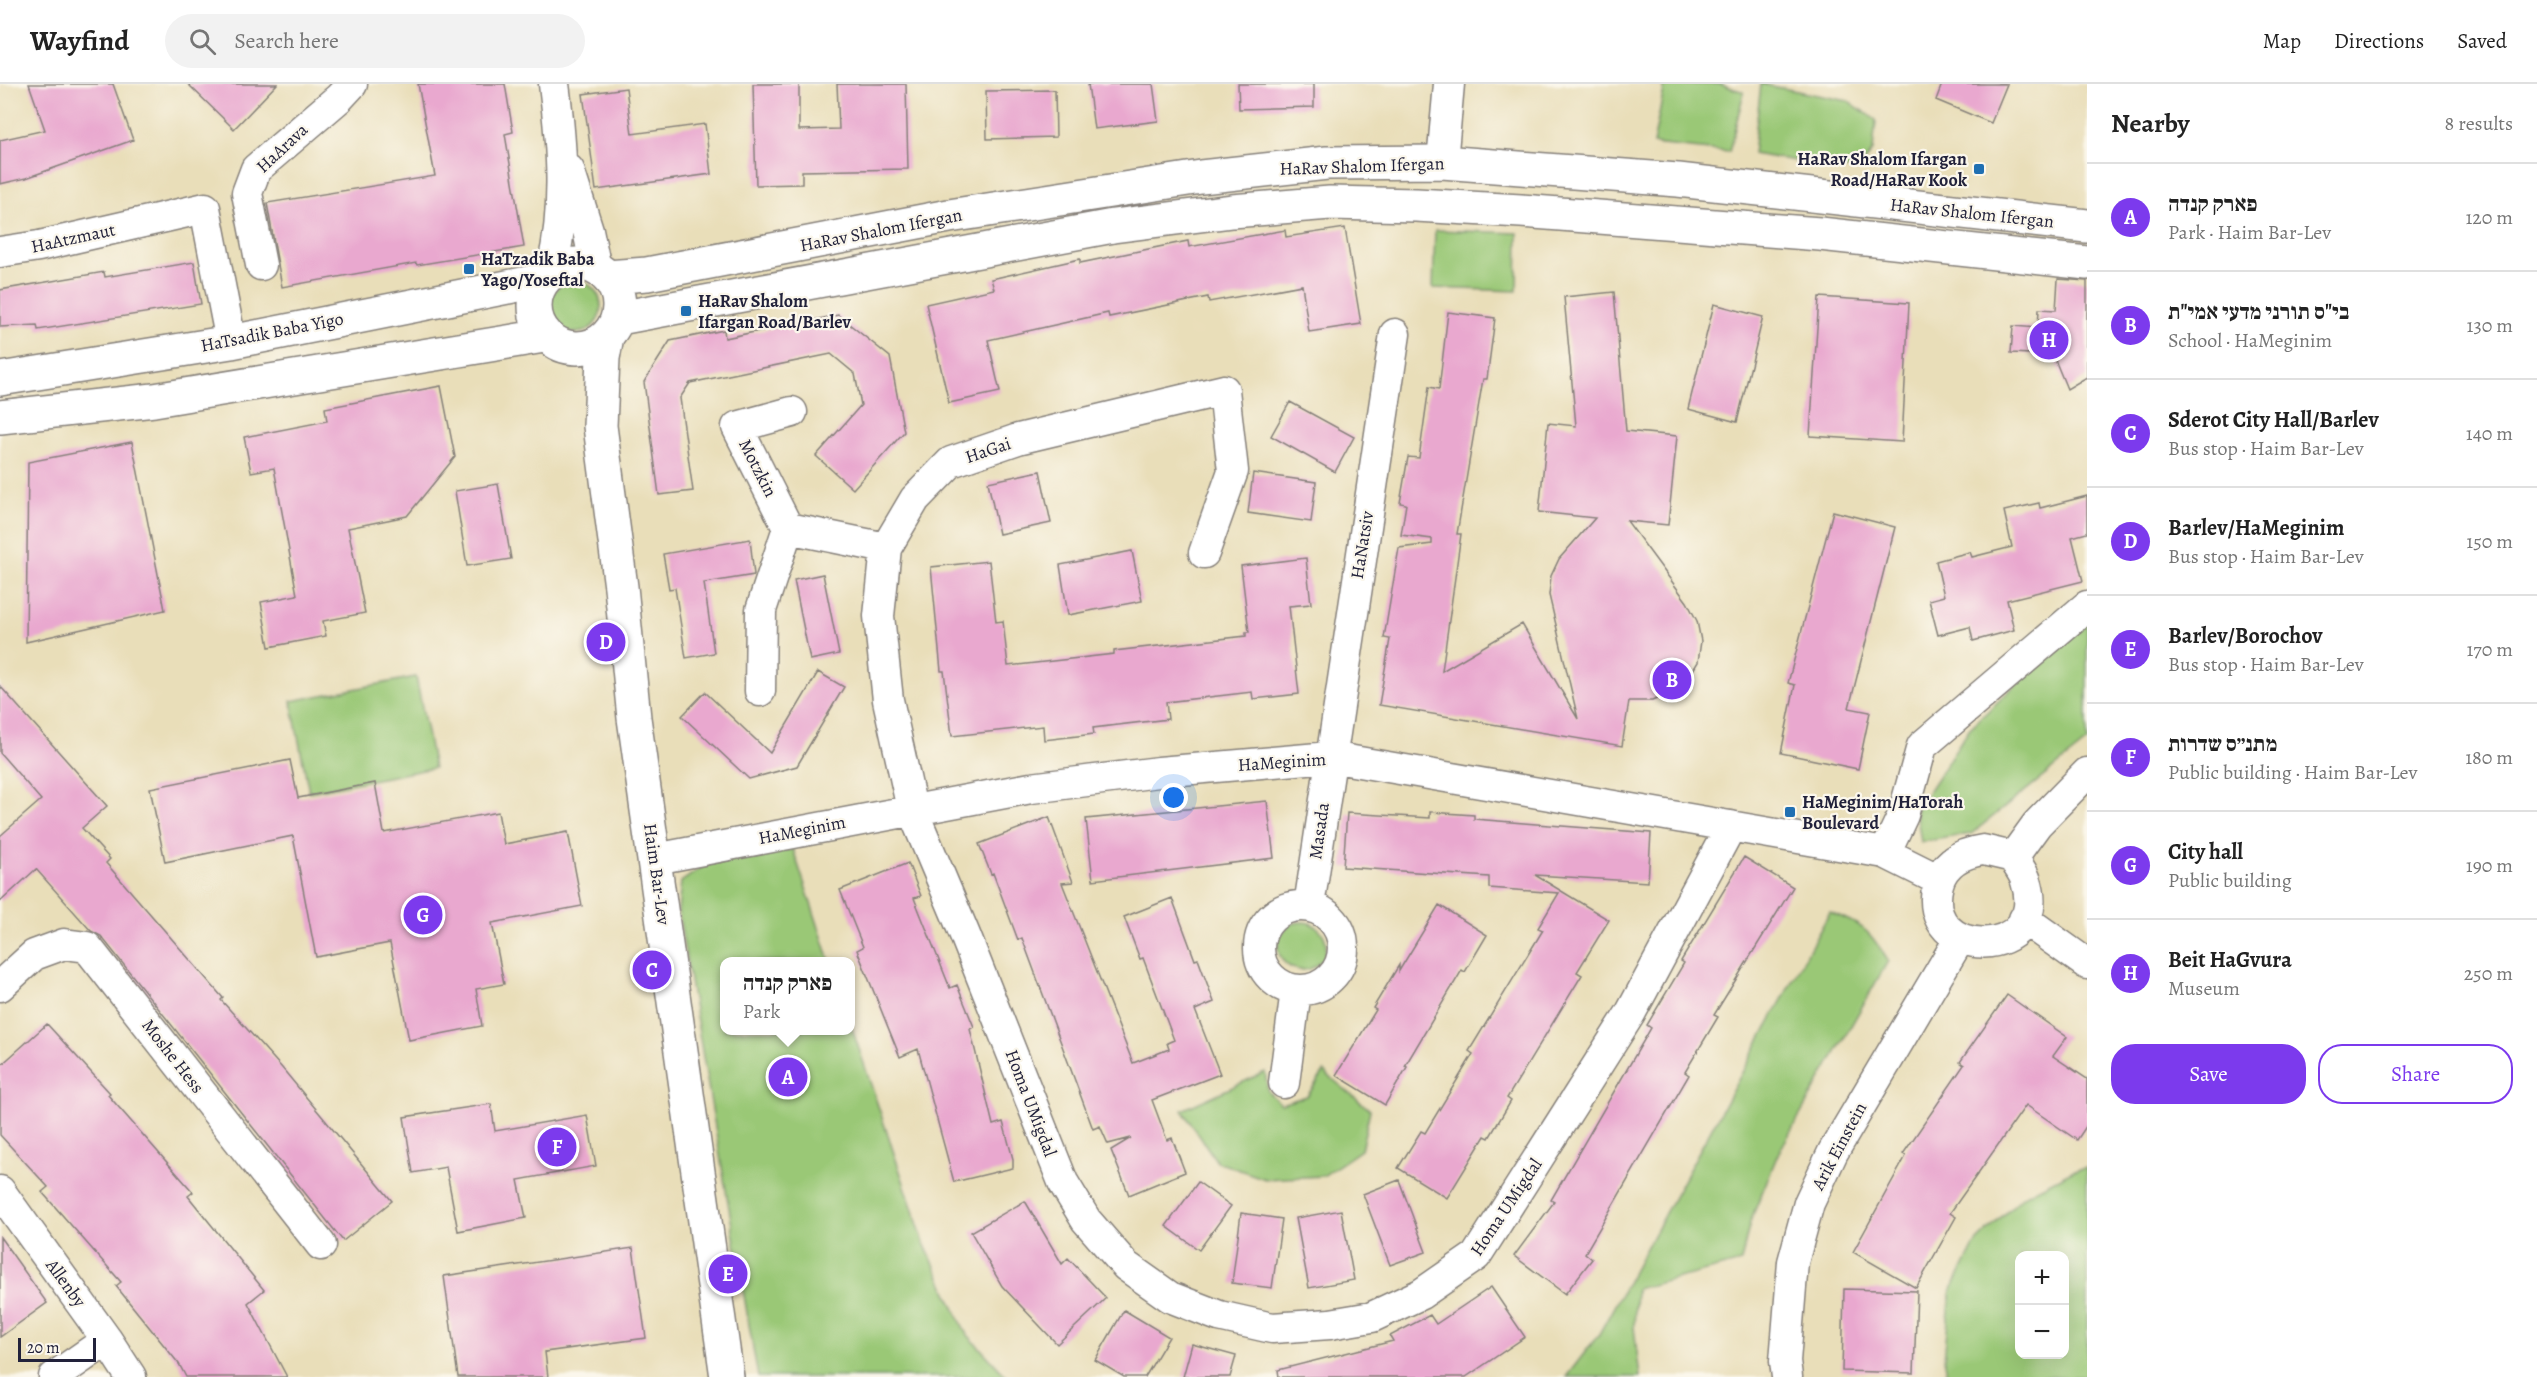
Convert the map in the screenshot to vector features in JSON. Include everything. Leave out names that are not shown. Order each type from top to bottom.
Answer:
[{"type":"main road","name":"HaRav Shalom Ifergan","points":[[602,273],[647,274],[949,216],[1201,177],[1327,164],[1442,162],[1678,180],[2087,226]]},
{"type":"main road","name":"HaRav Shalom Ifergan","points":[[613,327],[1113,226],[1232,211],[1330,203],[1509,210],[1820,234],[2087,263]]},
{"type":"main road","points":[[0,417],[154,400],[552,341],[582,349],[595,345],[613,327],[618,295],[602,273],[584,264],[572,264],[547,276],[535,297],[535,311],[552,341]]},
{"type":"main road","name":"HaTsadik Baba Yigo","points":[[0,379],[231,342],[547,276]]},
{"type":"main road","name":"Haim Bar-Lev","points":[[613,327],[603,358],[600,426],[621,587],[634,718],[727,1370]]},
{"type":"main road","name":"Haim Bar-Lev","points":[[552,341],[600,426]]},
{"type":"street","name":"HaArava","points":[[261,265],[247,193],[256,169],[339,98],[352,84]]},
{"type":"street","points":[[554,84],[562,144],[602,273]]},
{"type":"street","points":[[1442,162],[1449,84]]},
{"type":"street","points":[[547,276],[559,231],[562,144]]},
{"type":"street","name":"HaAtzmaut","points":[[0,252],[39,246],[205,208],[231,342]]},
{"type":"street","name":"HaNatsiv","points":[[1330,757],[1395,334]]},
{"type":"street","name":"HaGai","points":[[912,809],[888,700],[879,616],[886,548],[915,499],[951,462],[1018,439],[1224,390],[1233,471],[1204,553]]},
{"type":"street","name":"Motzkin","points":[[788,528],[737,427],[792,412]]},
{"type":"street","points":[[760,692],[761,610],[788,528],[886,548]]},
{"type":"street","points":[[1885,853],[1903,815],[1922,746],[2087,606]]},
{"type":"street","name":"HaMeginim","points":[[655,859],[1031,788],[1147,774],[1330,757],[1885,853],[1939,880]]},
{"type":"street","name":"Masada","points":[[1309,906],[1330,757]]},
{"type":"street","points":[[2013,857],[2037,824],[2087,773]]},
{"type":"street","name":"Homa UMigdal","points":[[912,809],[965,935],[1054,1163],[1086,1220],[1126,1266],[1170,1297],[1219,1316],[1272,1328],[1330,1324],[1372,1317],[1421,1294],[1476,1256],[1630,1014],[1731,826]]},
{"type":"street","points":[[1983,850],[2013,857],[2026,879],[2029,893],[2029,906],[2024,919],[2015,931],[2003,940],[1989,944],[1974,943],[1960,938],[1949,930],[1941,918],[1936,892],[1939,880],[1947,867],[1957,858],[1970,852],[1983,850]]},
{"type":"street","points":[[1295,906],[1309,906],[1326,914],[1339,929],[1343,941],[1343,954],[1340,967],[1327,982],[1309,990],[1296,990],[1272,979],[1262,962],[1259,942],[1264,928],[1282,910],[1295,906]]},
{"type":"street","points":[[2024,919],[2087,964]]},
{"type":"street","name":"Arik Einstein","points":[[1787,1377],[1785,1351],[1792,1262],[1809,1203],[1833,1152],[1960,938]]},
{"type":"street","name":"Moshe Hess","points":[[0,986],[34,956],[64,944],[87,947],[321,1245]]},
{"type":"street","points":[[1284,1083],[1296,990]]},
{"type":"street","name":"Allenby","points":[[0,1191],[131,1377]]},
{"type":"street","points":[[54,1377],[107,1340]]},
{"type":"green space","points":[[1665,84],[1720,84],[1744,92],[1729,152],[1653,144]]},
{"type":"green space","points":[[1761,84],[1848,101],[1876,120],[1873,150],[1862,166],[1845,169],[1753,154]]},
{"type":"green space","points":[[1435,230],[1518,233],[1517,291],[1433,288]]},
{"type":"green space","points":[[570,281],[580,281],[594,288],[601,307],[594,326],[580,333],[570,333],[560,329],[553,322],[549,312],[549,302],[553,292],[560,285]]},
{"type":"green space","points":[[2087,621],[2087,742],[1971,834],[1921,842],[1916,810],[1969,729]]},
{"type":"green space","points":[[416,677],[434,768],[309,792],[291,701]]},
{"type":"green space","points":[[793,849],[829,957],[720,957],[720,1035],[854,1035],[924,1243],[966,1333],[1007,1377],[758,1377],[678,911],[681,882],[708,863]]},
{"type":"green space","points":[[1830,912],[1865,930],[1888,961],[1778,1154],[1750,1222],[1741,1262],[1636,1289],[1634,1327],[1640,1377],[1566,1377],[1599,1334]]},
{"type":"green space","points":[[1297,922],[1307,922],[1322,932],[1326,946],[1325,955],[1316,966],[1307,970],[1297,970],[1282,960],[1278,951],[1278,941],[1288,926]]},
{"type":"green space","points":[[1265,1072],[1268,1092],[1281,1104],[1307,1096],[1324,1072],[1370,1110],[1361,1150],[1323,1176],[1265,1179],[1217,1162],[1182,1110]]},
{"type":"green space","points":[[2087,1168],[2087,1377],[1948,1377],[1944,1359],[1951,1291],[1977,1241],[2023,1196],[2074,1170]]},
{"type":"building","points":[[29,84],[113,84],[133,140],[26,178],[0,184],[0,140],[45,130]]},
{"type":"building","points":[[188,84],[277,84],[234,129]]},
{"type":"building","points":[[418,84],[505,84],[513,132],[505,134],[524,247],[417,265],[416,263],[282,287],[267,203],[435,176]]},
{"type":"building","points":[[753,84],[799,84],[799,130],[839,129],[837,84],[906,84],[908,169],[802,171],[802,184],[756,185]]},
{"type":"building","points":[[1088,84],[1153,84],[1158,121],[1094,129]]},
{"type":"building","points":[[1238,84],[1314,84],[1314,107],[1239,109]]},
{"type":"building","points":[[1942,84],[2007,84],[1991,123],[1936,100]]},
{"type":"building","points":[[626,88],[632,134],[705,124],[711,174],[596,190],[583,94]]},
{"type":"building","points":[[1055,90],[1056,137],[987,139],[986,91]]},
{"type":"building","points":[[1345,228],[1361,324],[1309,332],[1302,285],[1209,302],[1208,297],[1109,317],[1108,313],[988,340],[1000,392],[949,403],[926,304],[994,289],[991,279],[1080,259],[1080,263],[1188,241],[1189,247],[1285,230],[1286,237]]},
{"type":"building","points":[[194,262],[201,304],[38,330],[37,325],[0,327],[0,290],[104,272],[105,277]]},
{"type":"building","points":[[2058,279],[2087,281],[2087,377],[2067,389],[2053,355],[2011,353],[2013,326],[2038,328],[2039,309],[2056,310]]},
{"type":"building","points":[[1614,292],[1626,431],[1677,436],[1668,525],[1627,521],[1687,602],[1697,621],[1701,641],[1698,662],[1687,680],[1671,693],[1652,701],[1629,701],[1622,746],[1379,705],[1390,639],[1384,638],[1399,548],[1432,544],[1432,539],[1401,535],[1406,504],[1400,503],[1408,457],[1419,458],[1429,387],[1439,389],[1448,312],[1495,318],[1487,379],[1483,379],[1457,534],[1461,534],[1442,671],[1522,624],[1578,719],[1549,595],[1551,576],[1559,559],[1595,518],[1539,512],[1548,423],[1576,426],[1564,297]]},
{"type":"building","points":[[1819,297],[1909,303],[1902,442],[1810,436]]},
{"type":"building","points":[[1714,304],[1763,317],[1737,422],[1688,409]]},
{"type":"building","points":[[838,315],[890,357],[904,432],[853,489],[816,456],[861,405],[855,374],[831,354],[690,383],[680,398],[693,491],[659,495],[644,382],[670,341],[724,330],[725,338]]},
{"type":"building","points":[[441,386],[455,457],[407,516],[348,528],[365,613],[323,621],[326,636],[269,647],[261,602],[297,595],[274,468],[251,472],[244,437],[327,421],[325,408]]},
{"type":"building","points":[[1290,402],[1354,437],[1335,472],[1271,436]]},
{"type":"building","points":[[132,442],[165,610],[26,642],[28,462]]},
{"type":"building","points":[[1040,471],[1051,523],[999,534],[988,482]]},
{"type":"building","points":[[1253,473],[1316,482],[1311,522],[1248,513]]},
{"type":"building","points":[[498,484],[511,559],[467,566],[455,491]]},
{"type":"building","points":[[2087,496],[2087,533],[2072,537],[2083,581],[2007,600],[2014,630],[1973,641],[1970,627],[1938,635],[1929,600],[1944,596],[1936,561],[1970,552],[1972,557],[2012,547],[2004,511],[2039,503],[2040,508]]},
{"type":"building","points":[[1833,511],[1895,527],[1849,708],[1870,712],[1858,769],[1781,753],[1795,685],[1788,683]]},
{"type":"building","points":[[750,539],[754,575],[704,583],[714,653],[686,658],[675,588],[669,589],[663,554]]},
{"type":"building","points":[[1132,551],[1142,601],[1068,615],[1060,565]]},
{"type":"building","points":[[1306,558],[1311,604],[1289,606],[1299,694],[1253,699],[1252,692],[1166,702],[1168,719],[1093,728],[1094,734],[1044,740],[1043,726],[952,736],[944,671],[941,671],[931,567],[989,561],[996,622],[1003,621],[1008,666],[1246,636],[1246,632],[1249,632],[1241,566]]},
{"type":"building","points":[[823,574],[839,654],[810,660],[794,580]]},
{"type":"building","points":[[818,672],[844,687],[797,766],[749,779],[682,716],[705,692],[770,753]]},
{"type":"building","points":[[0,686],[107,806],[82,828],[110,859],[106,863],[223,998],[221,1000],[282,1068],[392,1201],[343,1241],[101,936],[91,931],[36,869],[0,902],[0,836],[41,800],[0,753]]},
{"type":"building","points":[[290,760],[298,798],[375,783],[384,833],[498,812],[504,844],[568,832],[582,906],[492,923],[504,984],[476,989],[482,1026],[409,1040],[390,943],[316,957],[293,836],[165,862],[150,788]]},
{"type":"building","points":[[1267,801],[1274,858],[1093,880],[1086,819]]},
{"type":"building","points":[[1430,812],[1474,815],[1474,819],[1651,833],[1648,882],[1535,875],[1609,920],[1577,972],[1582,975],[1507,1098],[1511,1101],[1489,1138],[1485,1136],[1447,1198],[1398,1168],[1421,1131],[1425,1133],[1473,1054],[1469,1051],[1543,930],[1538,928],[1559,893],[1489,888],[1489,877],[1343,867],[1347,813],[1430,818]]},
{"type":"building","points":[[1049,817],[1073,882],[1062,883],[1133,1063],[1169,1049],[1167,1043],[1174,1040],[1143,958],[1140,959],[1124,917],[1172,898],[1195,960],[1198,959],[1214,1002],[1195,1010],[1220,1074],[1152,1100],[1167,1140],[1172,1138],[1185,1172],[1129,1195],[1111,1150],[1131,1138],[1108,1144],[1100,1126],[1093,1129],[1022,938],[1018,940],[993,873],[991,874],[979,844]]},
{"type":"building","points":[[1744,857],[1793,887],[1714,1015],[1718,1017],[1685,1072],[1689,1075],[1585,1253],[1592,1259],[1565,1294],[1514,1256],[1554,1202],[1551,1200],[1651,1028],[1647,1025],[1684,963],[1681,961]]},
{"type":"building","points":[[908,863],[921,896],[914,898],[950,988],[957,985],[974,1027],[970,1029],[993,1125],[1003,1122],[1013,1159],[1013,1168],[954,1182],[918,1049],[900,1057],[857,950],[863,947],[840,890]]},
{"type":"building","points":[[1439,905],[1487,935],[1465,972],[1462,970],[1405,1066],[1407,1067],[1385,1105],[1336,1075],[1376,1010],[1373,1008],[1399,965],[1399,971]]},
{"type":"building","points":[[2007,995],[2067,1037],[2053,1056],[2087,1079],[2087,1125],[2077,1140],[2026,1105],[1950,1213],[1956,1217],[1916,1288],[1853,1252],[1906,1156],[1903,1154],[1964,1065],[1960,1062]]},
{"type":"building","points":[[47,1024],[110,1093],[108,1095],[193,1192],[188,1196],[264,1290],[248,1303],[287,1377],[186,1377],[179,1364],[116,1286],[121,1282],[42,1192],[48,1187],[0,1135],[0,1066]]},
{"type":"building","points":[[491,1104],[495,1131],[587,1115],[596,1166],[518,1180],[526,1218],[458,1231],[446,1167],[413,1173],[404,1117]]},
{"type":"building","points":[[1399,1180],[1426,1252],[1390,1265],[1363,1194]]},
{"type":"building","points":[[1198,1182],[1231,1206],[1199,1250],[1166,1226]]},
{"type":"building","points":[[1025,1201],[1062,1264],[1068,1258],[1106,1298],[1057,1344],[1002,1286],[971,1232]]},
{"type":"building","points":[[1341,1210],[1354,1280],[1309,1288],[1296,1218]]},
{"type":"building","points":[[1241,1213],[1282,1219],[1272,1288],[1232,1283]]},
{"type":"building","points":[[0,1237],[47,1303],[0,1337]]},
{"type":"building","points":[[633,1248],[646,1338],[545,1352],[548,1377],[458,1377],[444,1276]]},
{"type":"building","points":[[1491,1287],[1525,1337],[1466,1377],[1279,1377],[1278,1370],[1393,1341],[1390,1336],[1430,1315],[1436,1324]]},
{"type":"building","points":[[1844,1289],[1917,1291],[1914,1373],[1842,1371]]},
{"type":"building","points":[[1124,1310],[1169,1337],[1145,1377],[1124,1377],[1095,1360]]},
{"type":"building","points":[[1192,1344],[1236,1356],[1230,1377],[1183,1377]]},
{"type":"place","name":"HaRav Shalom Ifargan Road/HaRav Kook","points":[[1979,169]]},
{"type":"place","name":"HaTzadik Baba Yago/Yoseftal","points":[[469,269]]},
{"type":"place","name":"HaRav Shalom Ifargan Road/Barlev","points":[[686,311]]},
{"type":"place","name":"Beit HaGvura","points":[[2049,340]]},
{"type":"place","name":"Barlev/HaMeginim","points":[[606,642]]},
{"type":"place","name":"בי\"ס תורני מדעי אמי\"ת","points":[[1672,680]]},
{"type":"place","name":"HaMeginim/HaTorah Boulevard","points":[[1790,812]]},
{"type":"place","name":"City hall","points":[[423,915]]},
{"type":"place","name":"Sderot City Hall/Barlev","points":[[652,970]]},
{"type":"place","name":"פארק קנדה","points":[[788,1077]]},
{"type":"place","name":"מתנ״ס שדרות","points":[[557,1147]]},
{"type":"place","name":"Barlev/Borochov","points":[[728,1274]]}]
